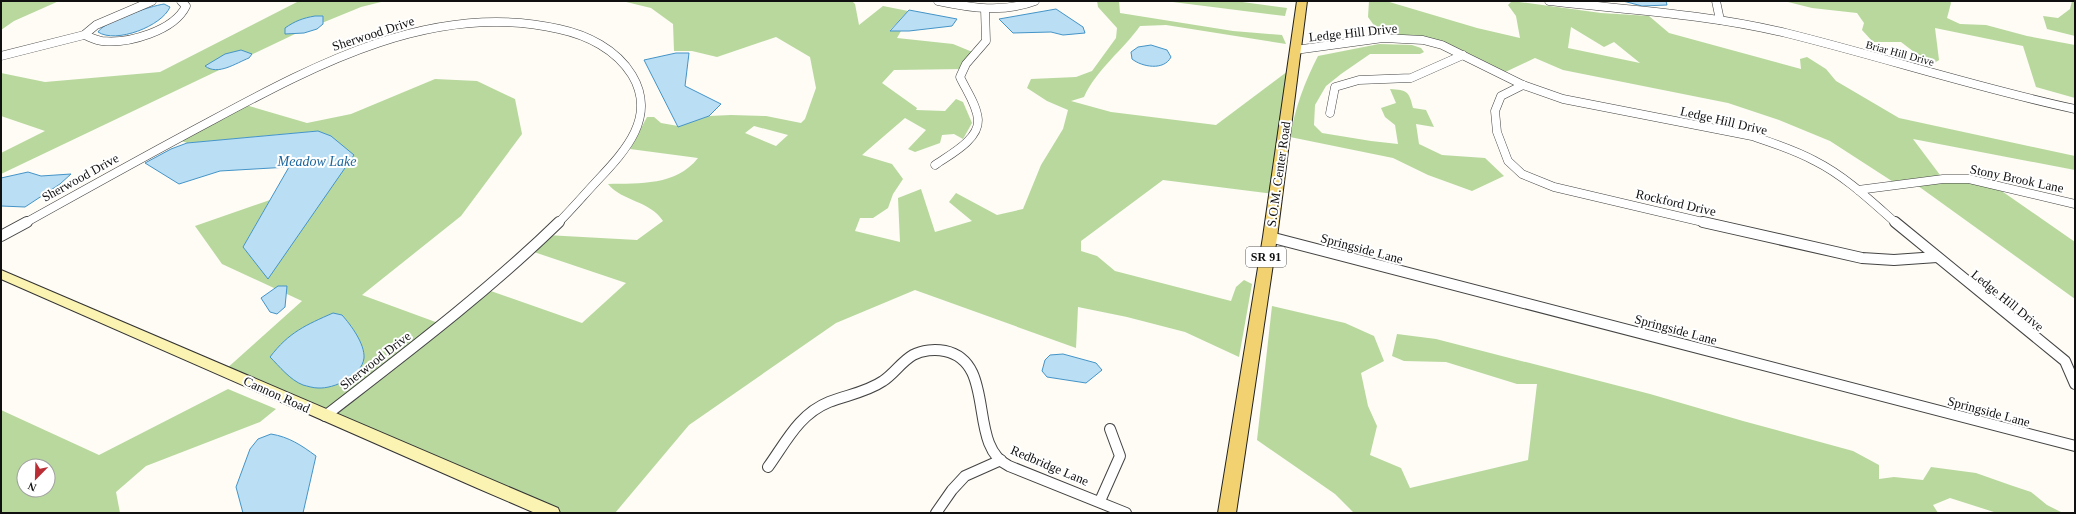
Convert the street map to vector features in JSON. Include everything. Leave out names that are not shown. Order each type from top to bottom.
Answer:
[{"type":"main road","name":"S.O.M. Center Road","points":[[1227,513],[1270,237],[1302,1]]},
{"type":"main road","name":"Cannon Road","points":[[1,274],[193,356],[325,416],[552,513]]},
{"type":"street","points":[[1,56],[84,35],[96,25],[152,1]]},
{"type":"street","points":[[84,35],[101,41],[113,41],[160,30],[172,24],[183,12],[186,6],[181,1]]},
{"type":"street","points":[[938,1],[985,9],[1013,6],[1035,1]]},
{"type":"street","name":"Briar Hill Drive","points":[[1549,1],[1720,20],[1785,33],[2006,94],[2075,109]]},
{"type":"street","points":[[1716,1],[1720,20]]},
{"type":"street","points":[[935,165],[974,134],[980,121],[977,111],[960,77],[966,64],[986,41],[985,9]]},
{"type":"street","name":"Sherwood Drive","points":[[1,236],[150,153],[275,87],[331,61],[393,38],[450,25],[478,22],[528,23],[551,26],[582,36],[600,44],[616,54],[629,68],[638,86],[642,102],[639,120],[634,136],[618,157],[535,247],[465,306],[325,416]]},
{"type":"street","name":"Ledge Hill Drive","points":[[1295,50],[1394,37],[1436,44],[1463,55],[1523,85],[1563,99],[1752,136],[1776,144],[1816,162],[1858,190],[1937,258],[2065,361],[2075,384]]},
{"type":"street","points":[[1330,113],[1335,87],[1360,80],[1411,78],[1463,55]]},
{"type":"street","name":"Rockford Drive","points":[[1523,85],[1501,95],[1495,105],[1494,118],[1508,158],[1513,166],[1536,181],[1554,187],[1850,256],[1890,261],[1937,258]]},
{"type":"street","name":"Stony Brook Lane","points":[[1858,190],[1943,179],[1969,179],[2075,204]]},
{"type":"street","name":"Springside Lane","points":[[1270,237],[2075,446]]},
{"type":"street","name":"Redbridge Lane","points":[[768,467],[801,420],[817,407],[842,396],[877,385],[888,378],[908,358],[923,352],[940,349],[953,352],[964,359],[972,370],[988,439],[1001,460],[1126,513]]},
{"type":"street","points":[[1100,501],[1120,456],[1110,429]]},
{"type":"street","points":[[936,513],[952,490],[965,476],[1001,460]]},
{"type":"green space","points":[[1,1],[59,1],[14,21],[1,30]]},
{"type":"green space","points":[[299,1],[385,1],[361,7],[295,34],[1,174],[1,153],[45,131],[1,116],[1,73],[45,82],[160,72]]},
{"type":"green space","points":[[622,1],[852,1],[855,4],[859,25],[883,6],[908,11],[890,30],[901,31],[897,38],[953,44],[970,51],[978,51],[963,69],[894,70],[882,83],[917,108],[916,110],[945,111],[956,99],[963,102],[972,123],[963,139],[954,134],[942,135],[940,143],[915,152],[908,149],[926,130],[905,118],[862,155],[892,164],[903,179],[893,194],[888,208],[873,218],[860,218],[855,231],[900,242],[898,198],[921,189],[935,232],[972,221],[949,202],[956,193],[997,215],[1023,209],[1041,165],[1063,129],[1068,110],[1047,101],[1027,88],[1031,79],[1076,77],[1092,71],[1116,38],[1117,28],[1098,7],[1097,1],[1119,1],[1120,13],[1233,31],[1282,35],[1286,44],[1166,25],[1140,26],[1095,78],[1084,97],[1071,101],[1111,112],[1216,125],[1292,68],[1275,194],[1163,180],[1081,241],[1081,251],[1097,256],[1115,271],[1231,301],[1236,287],[1244,280],[1252,284],[1239,357],[1185,332],[1127,317],[1078,307],[1076,348],[915,290],[836,323],[689,425],[615,513],[552,513],[225,370],[302,301],[222,264],[195,226],[270,200],[243,247],[268,278],[318,131],[187,143],[176,139],[242,104],[307,123],[351,114],[435,79],[477,81],[515,99],[522,134],[461,216],[362,295],[441,324],[485,289],[582,323],[626,283],[531,251],[546,235],[637,240],[663,221],[651,209],[614,190],[608,184],[645,183],[668,178],[679,174],[698,158],[630,149],[647,117],[654,117],[661,123],[678,126],[709,116],[731,115],[766,116],[801,123],[805,119],[816,88],[810,57],[776,37],[717,57],[692,51],[674,51],[673,24],[651,8]],"holes":[[[754,126],[788,135],[776,146],[745,133]]]},
{"type":"green space","points":[[1165,1],[1235,1],[1287,8],[1285,16]]},
{"type":"green space","points":[[1369,1],[1386,1],[1477,28],[1520,38],[1516,16],[1508,5],[1512,1],[1601,13],[1649,16],[1669,33],[1801,69],[1800,59],[1807,57],[1826,69],[1836,81],[1899,118],[2075,156],[2075,170],[1913,139],[1943,179],[1993,185],[2075,242],[2075,299],[1914,183],[1898,185],[1830,141],[1779,120],[1728,103],[1563,70],[1535,58],[1501,74],[1442,45],[1383,38],[1368,17]],"holes":[[[1571,27],[1604,47],[1614,42],[1640,63],[1568,48]]]},
{"type":"green space","points":[[1784,1],[1950,1],[1951,3],[1947,18],[1960,24],[1986,25],[2027,36],[2075,45],[2075,98],[2036,87],[2023,46],[1935,28],[1939,60],[1931,65],[1901,42],[1873,42],[1862,30],[1864,23],[1857,13],[1812,8]]},
{"type":"green space","points":[[2072,1],[2075,1],[2075,36],[2047,29],[2043,16],[2058,18],[2070,9]]},
{"type":"green space","points":[[1379,44],[1412,45],[1421,48],[1424,52],[1420,54],[1370,54],[1326,86],[1315,105],[1314,125],[1322,133],[1398,144],[1395,125],[1385,117],[1381,108],[1396,103],[1390,89],[1404,91],[1410,98],[1413,108],[1426,110],[1434,127],[1416,124],[1419,144],[1442,155],[1485,158],[1504,176],[1472,191],[1428,175],[1393,158],[1290,137],[1301,95],[1318,56]]},
{"type":"green space","points":[[1272,306],[1345,323],[1374,336],[1384,361],[1361,373],[1368,406],[1377,426],[1370,455],[1401,468],[1410,488],[1528,460],[1537,384],[1517,384],[1446,362],[1404,361],[1392,356],[1397,334],[1436,339],[1650,394],[1853,451],[1879,465],[1879,479],[1894,477],[1923,480],[1931,467],[1976,473],[2031,492],[2047,505],[2063,513],[1997,513],[1950,498],[1933,505],[1938,513],[1354,513],[1335,494],[1257,440]]},
{"type":"green space","points":[[228,389],[276,409],[260,422],[146,466],[116,492],[120,513],[1,513],[1,410],[99,455]]},
{"type":"water","points":[[1623,1],[1666,1],[1667,5],[1642,6]]},
{"type":"water","points":[[164,4],[170,7],[165,14],[158,21],[138,31],[116,36],[98,32],[109,23],[118,19]]},
{"type":"water","points":[[1056,9],[1083,27],[1085,33],[1063,35],[1051,32],[1013,33],[999,19]]},
{"type":"water","points":[[909,10],[957,19],[952,26],[909,31],[890,31]]},
{"type":"water","points":[[315,16],[323,16],[323,24],[317,29],[304,33],[285,34],[285,28],[299,20]]},
{"type":"water","points":[[1151,45],[1167,50],[1171,57],[1168,61],[1158,66],[1147,66],[1132,59],[1131,52],[1138,47]]},
{"type":"water","points":[[241,50],[252,54],[249,58],[227,68],[216,70],[205,66],[225,54]]},
{"type":"water","points":[[676,53],[689,53],[685,86],[721,104],[709,116],[678,127],[644,60]]},
{"type":"water","name":"Meadow Lake","points":[[318,131],[331,136],[354,155],[268,279],[243,247],[289,167],[220,171],[179,184],[145,163],[171,149],[187,143]]},
{"type":"water","points":[[28,172],[41,176],[71,174],[60,184],[25,207],[1,206],[1,178]]},
{"type":"water","points":[[278,286],[287,286],[285,307],[277,314],[270,312],[261,298]]},
{"type":"water","points":[[333,313],[342,315],[357,335],[364,353],[362,364],[353,376],[339,384],[318,388],[298,383],[270,357],[284,341],[298,330]]},
{"type":"water","points":[[1063,354],[1096,363],[1102,370],[1086,383],[1047,377],[1042,371],[1045,360],[1050,355]]},
{"type":"water","points":[[271,434],[284,437],[295,442],[316,456],[303,513],[243,513],[236,487],[250,449],[258,439]]}]
